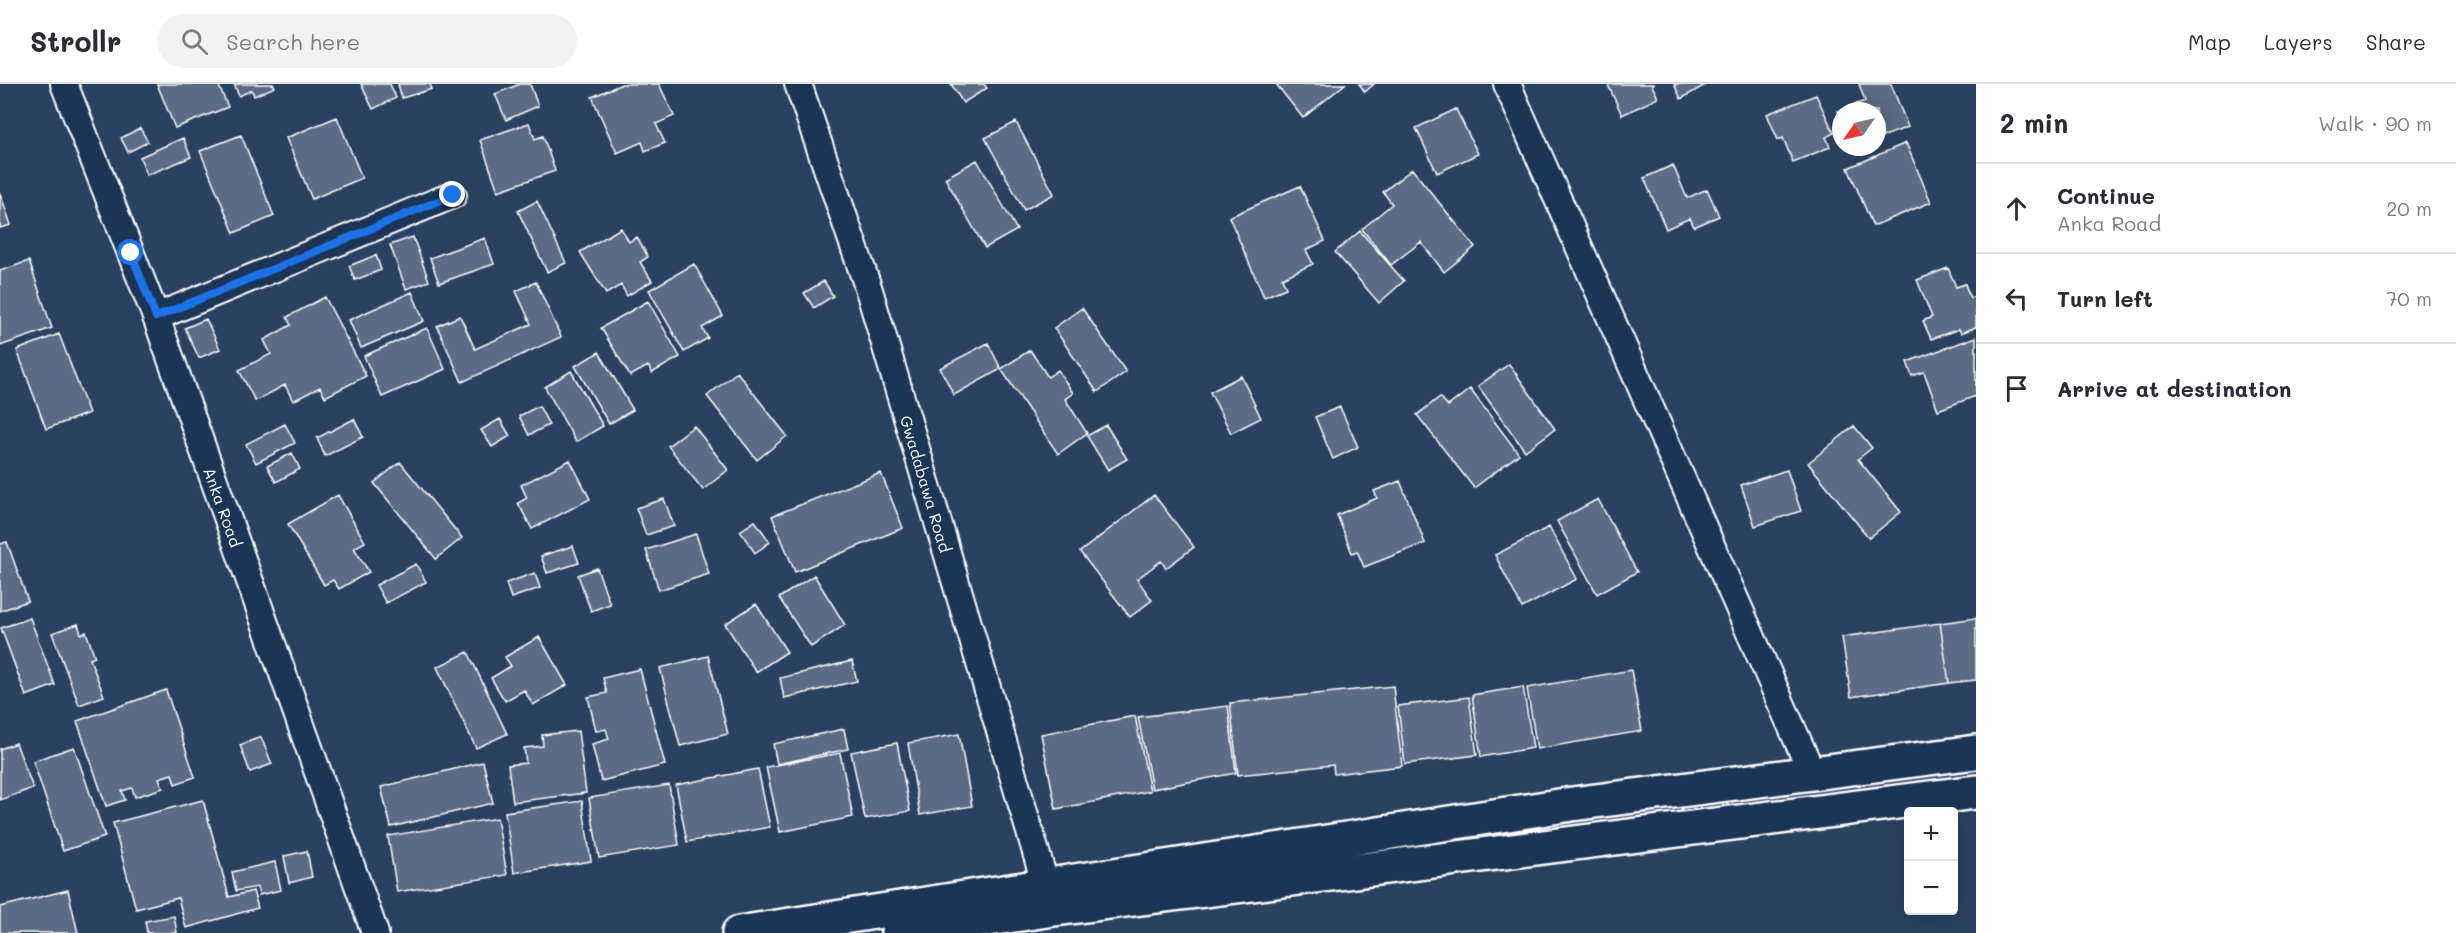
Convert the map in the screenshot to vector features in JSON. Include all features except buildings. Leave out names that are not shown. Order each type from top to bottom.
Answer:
[{"type":"highway","points":[[739,933],[1572,804],[1976,752]]},
{"type":"highway","points":[[898,933],[1106,902],[1976,792]]},
{"type":"street","name":"Anka Road","points":[[64,84],[156,317],[375,933]]},
{"type":"street","name":"Gwadabawa Road","points":[[798,84],[869,290],[1046,885]]},
{"type":"street","points":[[1508,84],[1812,773]]},
{"type":"street","points":[[156,317],[453,195]]},
{"type":"route","points":[[131,253],[156,317],[453,195]]}]
